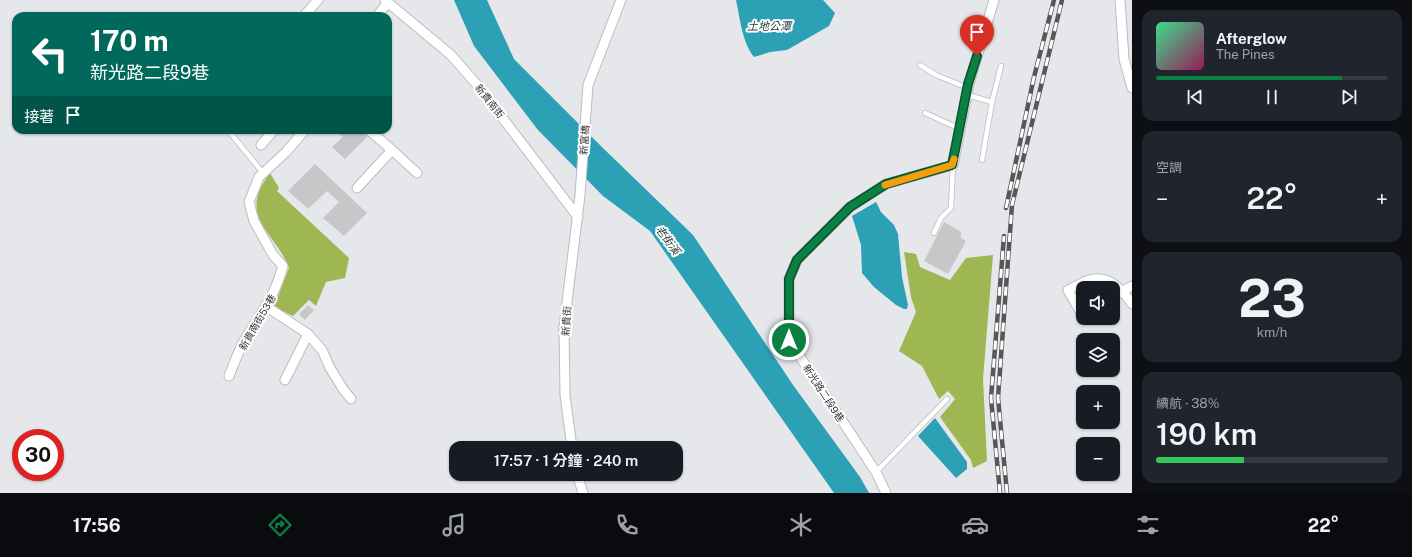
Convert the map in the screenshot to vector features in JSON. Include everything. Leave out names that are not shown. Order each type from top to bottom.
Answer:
[{"type":"street","points":[[308,12],[318,0]]},
{"type":"street","name":"新富橋","points":[[580,194],[588,85],[621,0]]},
{"type":"street","points":[[952,165],[967,91],[994,0]]},
{"type":"street","points":[[1120,0],[1124,59],[1132,88]]},
{"type":"street","points":[[380,12],[387,1]]},
{"type":"street","name":"新貴南街","points":[[387,1],[451,56],[479,87],[578,217]]},
{"type":"street","points":[[261,145],[271,134]]},
{"type":"street","name":"新貴南街53巷","points":[[229,376],[244,342],[267,307],[278,283],[282,266],[273,255],[254,221],[249,202],[259,177],[286,152],[302,134]]},
{"type":"street","points":[[374,134],[417,173]]},
{"type":"street","points":[[357,188],[392,150]]},
{"type":"street","name":"新光路二段9巷","points":[[886,493],[876,472],[789,340],[789,279],[797,260],[850,207],[886,184],[952,165]]},
{"type":"street","name":"新貴街","points":[[571,441],[565,395],[564,328],[580,194]]},
{"type":"street","points":[[1089,281],[1094,279],[1106,281]]},
{"type":"street","points":[[1120,292],[1132,286]]},
{"type":"street","points":[[1076,287],[1068,290],[1076,305]]},
{"type":"street","points":[[1120,289],[1123,291],[1132,304]]},
{"type":"street","points":[[267,307],[308,334],[322,350],[330,368],[351,399]]},
{"type":"street","points":[[285,380],[308,334]]},
{"type":"street","points":[[579,481],[583,493]]},
{"type":"lane","points":[[920,66],[967,91],[992,102]]},
{"type":"lane","points":[[982,160],[992,102],[1001,66]]},
{"type":"lane","points":[[925,113],[960,129]]},
{"type":"lane","points":[[231,134],[263,173]]},
{"type":"lane","points":[[934,233],[941,218],[951,208],[952,165]]},
{"type":"lane","points":[[876,472],[947,399]]},
{"type":"green space","points":[[270,173],[279,188],[277,191],[349,258],[345,278],[326,282],[316,306],[309,300],[293,316],[274,307],[289,268],[283,255],[268,234],[257,213],[257,202],[260,188]]},
{"type":"green space","points":[[904,252],[916,254],[920,267],[950,280],[966,258],[993,255],[983,379],[987,461],[973,468],[971,460],[940,417],[955,399],[948,391],[939,399],[922,366],[899,351],[916,312],[911,297]]},
{"type":"water","name":"老街溪","points":[[454,0],[487,0],[514,59],[693,235],[793,385],[860,477],[869,493],[834,493],[650,231],[603,196],[538,130],[474,46]]},
{"type":"water","name":"土地公潭","points":[[736,0],[823,0],[835,13],[829,26],[787,50],[770,52],[754,57],[744,37]]},
{"type":"water","points":[[876,202],[881,212],[894,225],[898,234],[902,277],[908,305],[907,309],[896,305],[874,287],[862,273],[861,245],[852,216]]},
{"type":"water","points":[[935,418],[967,462],[967,469],[956,478],[918,436]]},
{"type":"building","points":[[340,134],[364,134],[367,137],[345,159],[332,147],[343,137]]},
{"type":"building","points":[[315,164],[367,213],[344,236],[323,218],[339,202],[327,191],[308,209],[288,191]]},
{"type":"building","points":[[944,222],[961,232],[961,238],[966,241],[948,274],[924,261]]},
{"type":"building","points":[[308,305],[314,310],[305,320],[299,314]]},
{"type":"railway","points":[[1006,208],[1034,77],[1054,0]]},
{"type":"railway","points":[[1007,493],[998,398],[1012,205],[1062,0]]},
{"type":"railway","points":[[1000,493],[991,398],[1004,236]]},
{"type":"slow traffic","points":[[885,185],[952,165],[954,159]]},
{"type":"route","points":[[789,340],[789,279],[797,260],[850,207],[886,184],[952,165],[968,84],[977,56]]}]
